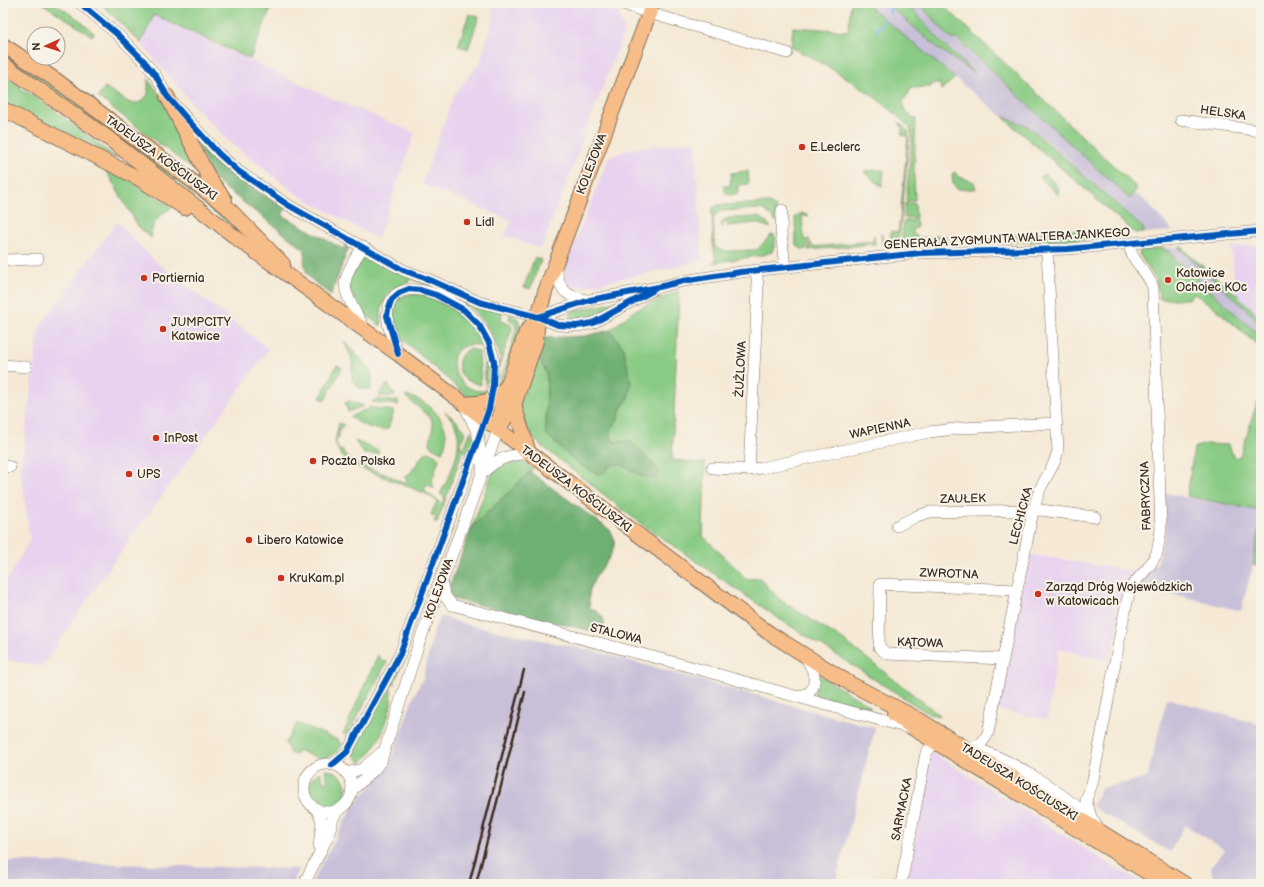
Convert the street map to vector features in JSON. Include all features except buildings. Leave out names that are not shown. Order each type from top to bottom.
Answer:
[{"type":"main road","name":"KOLEJOWA","points":[[498,430],[514,405],[536,341],[538,317],[555,264],[651,8]]},
{"type":"main road","name":"TADEUSZA KOŚCIUSZKI","points":[[3,44],[62,85],[227,207],[305,288]]},
{"type":"main road","name":"TADEUSZA KOŚCIUSZKI","points":[[3,64],[108,138],[239,240],[366,333],[398,354],[721,598],[805,656],[851,684],[969,748],[1185,884]]},
{"type":"main road","points":[[167,96],[218,193],[243,222]]},
{"type":"main road","points":[[3,109],[138,178],[239,240]]},
{"type":"main road","name":"KOLEJOWA","points":[[498,430],[501,404],[526,332],[538,317]]},
{"type":"main road","points":[[464,404],[480,404],[492,400],[508,384]]},
{"type":"main road","points":[[514,405],[529,453]]},
{"type":"main road","name":"TADEUSZA KOŚCIUSZKI","points":[[851,684],[914,729],[1166,884]]},
{"type":"street","name":"GENERAŁA ZYGMUNTA WALTERA JANKEGO","points":[[80,3],[118,35],[144,61],[156,76],[167,96],[219,154],[238,171],[288,205],[403,270],[430,280],[462,295],[538,317],[558,325],[577,326],[593,323],[659,287]]},
{"type":"street","points":[[621,3],[651,8],[788,53]]},
{"type":"street","name":"HELSKA","points":[[1181,120],[1261,131]]},
{"type":"street","points":[[782,210],[785,267]]},
{"type":"street","name":"GENERAŁA ZYGMUNTA WALTERA JANKEGO","points":[[538,317],[590,300],[683,281],[756,270],[920,253],[1046,251],[1261,231]]},
{"type":"street","name":"FABRYCZNA","points":[[1101,832],[1091,817],[1086,800],[1101,738],[1128,596],[1136,580],[1144,573],[1157,553],[1161,530],[1153,288],[1148,276],[1132,256],[1129,244]]},
{"type":"street","points":[[362,247],[346,275],[344,286],[346,294],[366,333]]},
{"type":"street","name":"LECHICKA","points":[[988,733],[1033,511],[1040,489],[1054,463],[1058,451],[1046,251]]},
{"type":"street","points":[[3,260],[38,259]]},
{"type":"street","points":[[555,264],[558,279],[564,291],[572,297],[590,300]]},
{"type":"street","name":"ŻUŻLOWA","points":[[749,470],[758,287],[756,270]]},
{"type":"street","points":[[398,354],[388,323],[388,310],[392,299],[399,293],[415,289],[436,295],[458,306],[469,315],[486,337],[494,362]]},
{"type":"street","points":[[536,341],[547,328],[558,325]]},
{"type":"street","points":[[3,365],[26,367]]},
{"type":"street","points":[[464,404],[478,434],[482,461],[482,474]]},
{"type":"street","name":"WAPIENNA","points":[[712,468],[749,470],[929,432],[964,428],[1056,424]]},
{"type":"street","name":"KOLEJOWA","points":[[351,791],[374,770],[381,761],[429,615],[498,430]]},
{"type":"street","points":[[482,474],[490,465],[502,458],[529,453]]},
{"type":"street","points":[[338,810],[328,812],[317,810],[310,805],[306,798],[304,788],[306,780],[311,771],[317,767],[332,765],[347,752],[400,654],[473,455]]},
{"type":"street","name":"ZAUŁEK","points":[[897,526],[917,516],[930,512],[1040,510],[1095,517]]},
{"type":"street","points":[[429,615],[438,609],[452,606],[445,596],[441,583]]},
{"type":"street","name":"ZWROTNA","points":[[880,584],[1016,590]]},
{"type":"street","name":"KĄTOWA","points":[[880,584],[879,647],[887,654],[1003,659]]},
{"type":"street","name":"STALOWA","points":[[452,606],[684,665],[914,729]]},
{"type":"street","points":[[797,697],[807,695],[815,684],[814,672],[805,656]]},
{"type":"street","points":[[969,748],[984,742],[988,733]]},
{"type":"street","points":[[988,733],[993,753]]},
{"type":"street","name":"SARMACKA","points":[[901,884],[926,753],[935,742]]},
{"type":"street","points":[[969,748],[993,753],[1046,785],[1091,817]]},
{"type":"street","points":[[346,774],[362,769],[385,750]]},
{"type":"street","points":[[304,884],[328,836],[333,818],[338,810],[348,800],[351,791],[350,781],[346,774],[332,765]]},
{"type":"street","points":[[1071,803],[1086,800]]},
{"type":"street","points":[[317,810],[322,821],[319,852]]},
{"type":"shaded area","points":[[493,3],[592,3],[619,13],[625,30],[541,249],[505,236],[512,220],[422,184],[454,95],[480,63],[493,20]]},
{"type":"shaded area","points":[[865,3],[886,3],[938,48],[972,71],[925,25],[907,3],[919,3],[948,36],[955,38],[1130,198],[1135,194],[1143,199],[1173,231],[1144,233],[1143,228],[1048,142],[1028,126],[1003,117],[883,20]]},
{"type":"shaded area","points":[[153,15],[331,98],[415,133],[378,239],[297,194],[233,145],[195,107],[141,43]]},
{"type":"shaded area","points":[[695,141],[702,261],[583,287],[569,285],[566,279],[565,268],[607,161],[610,157],[631,149]]},
{"type":"shaded area","points":[[117,222],[156,262],[269,349],[107,571],[43,665],[39,666],[3,659],[3,587],[30,540],[21,470],[39,328]]},
{"type":"shaded area","points":[[1258,245],[1261,281],[1261,318],[1236,296],[1231,247]]},
{"type":"shaded area","points":[[1178,247],[1261,323],[1261,337],[1164,248]]},
{"type":"shaded area","points":[[1164,493],[1261,511],[1253,565],[1241,611],[1137,585],[1158,562],[1166,529]]},
{"type":"shaded area","points":[[1028,554],[1138,572],[1126,584],[1111,662],[1059,648],[1047,719],[998,710]]},
{"type":"shaded area","points":[[440,617],[445,617],[464,624],[594,651],[875,728],[835,884],[311,884],[354,804],[372,785],[391,760],[413,698],[423,678],[434,630]]},
{"type":"shaded area","points":[[1167,698],[1261,725],[1261,884],[1216,884],[1214,882],[1211,867],[1225,850],[1185,825],[1170,852],[1092,807],[1101,788],[1147,778]]},
{"type":"shaded area","points":[[931,752],[1111,865],[1146,884],[904,884],[917,833],[916,817]]},
{"type":"shaded area","points":[[3,861],[300,869],[291,884],[3,884]]},
{"type":"green space","points":[[42,3],[54,3],[78,19],[94,33],[92,36]]},
{"type":"green space","points":[[100,3],[273,3],[250,59],[154,15],[141,43]]},
{"type":"green space","points":[[851,3],[865,3],[955,78],[941,90],[940,84],[931,84],[931,87],[909,88],[909,93],[903,101],[905,112],[916,118],[914,171],[915,200],[906,201],[912,137],[910,128],[897,115],[869,93],[839,73],[791,47],[793,27],[848,31]]},
{"type":"green space","points":[[886,3],[907,3],[942,43],[974,73],[938,48]]},
{"type":"green space","points":[[919,3],[941,3],[1137,188],[1130,199],[956,38],[953,40],[948,36]]},
{"type":"green space","points":[[469,14],[479,17],[468,49],[458,46]]},
{"type":"green space","points":[[3,51],[226,213],[245,235],[87,117],[3,58]]},
{"type":"green space","points":[[3,75],[62,116],[118,159],[3,104]]},
{"type":"green space","points":[[148,79],[166,104],[199,174],[98,97],[105,87],[130,103],[139,103],[148,95]]},
{"type":"green space","points":[[1003,117],[1028,126],[1143,228],[1144,233],[1135,233]]},
{"type":"green space","points":[[898,121],[908,131],[909,138],[900,231],[896,243],[882,244],[881,234],[883,240],[891,239],[891,231],[898,232],[900,220],[908,136],[902,135],[902,128]]},
{"type":"green space","points":[[192,130],[228,170],[250,187],[286,208],[282,215],[343,249],[347,243],[349,246],[331,295],[313,281],[306,272],[304,259],[305,250],[212,178]]},
{"type":"green space","points":[[99,161],[173,207],[157,219],[151,232],[151,238],[138,226]]},
{"type":"green space","points":[[884,170],[882,187],[864,172],[865,171]]},
{"type":"green space","points":[[748,171],[749,184],[738,185],[738,194],[729,195],[725,192],[723,186],[730,186],[731,173]]},
{"type":"green space","points":[[955,172],[960,177],[974,182],[976,189],[957,189],[953,184],[952,174]]},
{"type":"green space","points":[[1044,174],[1057,186],[1059,195],[1042,180],[1041,177]]},
{"type":"green space","points":[[769,203],[776,207],[776,222],[766,211],[761,209],[719,211],[713,218],[715,247],[722,251],[757,250],[771,235],[774,235],[776,239],[772,252],[763,255],[712,263],[716,261],[713,245],[712,209],[718,205]]},
{"type":"green space","points":[[905,203],[915,203],[916,218],[904,218]]},
{"type":"green space","points":[[802,213],[809,216],[802,216],[804,240],[810,239],[806,249],[803,250],[796,245],[795,217]]},
{"type":"green space","points":[[758,217],[766,221],[771,228],[756,223],[727,226],[727,221],[723,221],[723,227],[721,226],[722,221],[728,218]]},
{"type":"green space","points":[[916,220],[917,228],[913,229],[913,235],[917,235],[918,238],[932,237],[934,235],[946,236],[946,240],[944,242],[901,243],[904,221]]},
{"type":"green space","points":[[1050,231],[1094,231],[1095,239],[1033,242],[961,242],[965,237],[983,239]]},
{"type":"green space","points":[[874,235],[875,244],[808,250],[811,242],[812,247],[874,241]]},
{"type":"green space","points":[[1182,246],[1187,253],[1236,294],[1261,318],[1261,323],[1178,247]]},
{"type":"green space","points":[[1164,248],[1261,337],[1261,345],[1255,343],[1214,307],[1193,293],[1189,299],[1160,299],[1156,280],[1139,254],[1141,250]]},
{"type":"green space","points":[[368,256],[502,312],[501,321],[511,325],[512,329],[501,361],[496,343],[488,329],[468,306],[442,291],[410,278],[408,283],[393,290],[386,298],[381,313],[381,326],[360,311],[347,283],[363,257]]},
{"type":"green space","points":[[535,257],[541,260],[530,289],[524,287]]},
{"type":"green space","points":[[679,291],[672,460],[705,463],[703,536],[747,579],[760,578],[779,599],[843,640],[941,716],[929,714],[778,618],[636,520],[537,442],[526,427],[519,404],[538,357],[547,374],[546,434],[565,452],[606,471],[610,465],[622,464],[641,476],[660,472],[630,441],[613,442],[610,431],[617,421],[621,408],[628,399],[631,384],[624,349],[610,330],[635,310]]},
{"type":"green space","points":[[409,294],[422,294],[457,310],[474,325],[487,352],[483,348],[473,344],[468,345],[457,351],[453,360],[455,370],[460,380],[468,387],[478,391],[489,389],[499,379],[507,361],[516,330],[515,324],[509,319],[510,314],[518,319],[521,328],[499,391],[471,398],[467,396],[402,339],[395,328],[391,315],[399,298]]},
{"type":"green space","points":[[617,302],[617,304],[607,310],[585,319],[573,320],[569,312]]},
{"type":"green space","points":[[610,330],[624,349],[631,384],[628,399],[621,408],[617,421],[610,431],[613,442],[630,441],[660,472],[656,479],[641,476],[621,464],[610,465],[606,471],[600,474],[593,472],[572,458],[546,434],[547,374],[538,357],[544,338],[585,336]]},
{"type":"green space","points":[[344,341],[369,368],[372,376],[371,390],[359,388],[352,380],[352,359]]},
{"type":"green space","points":[[471,349],[479,352],[481,385],[466,380],[460,372],[460,358],[462,354]]},
{"type":"green space","points":[[501,361],[495,376],[485,384],[484,364]]},
{"type":"green space","points":[[337,365],[342,368],[325,400],[320,398]]},
{"type":"green space","points":[[388,384],[395,396],[380,396],[379,394]]},
{"type":"green space","points":[[405,396],[423,402],[438,415],[446,433],[446,442],[442,452],[432,447],[430,443],[433,425],[431,418]]},
{"type":"green space","points":[[379,399],[398,400],[398,405],[371,402]]},
{"type":"green space","points":[[350,401],[364,406],[348,412],[345,403]]},
{"type":"green space","points":[[1257,403],[1261,403],[1261,511],[1187,496],[1194,448],[1205,444],[1229,445],[1234,458],[1240,456]]},
{"type":"green space","points":[[369,407],[394,411],[388,429],[374,429],[350,417],[364,410],[368,411]]},
{"type":"green space","points":[[445,412],[458,422],[465,432],[460,447],[464,448],[471,431],[475,440],[477,457],[463,451],[437,523],[434,522],[436,517],[431,515],[437,501],[427,494],[350,464],[340,454],[335,441],[339,451],[342,450],[350,462],[388,475],[405,484],[407,479],[404,477],[412,471],[424,454],[428,452],[435,454],[439,459],[432,480],[434,489],[427,484],[424,491],[442,504],[445,497],[440,494],[455,462],[458,444],[458,435],[455,425]]},
{"type":"green space","points":[[339,423],[344,425],[339,430],[339,437],[335,441]]},
{"type":"green space","points":[[355,441],[379,451],[378,454],[364,454]]},
{"type":"green space","points":[[519,458],[533,469],[472,527],[493,471],[500,463]]},
{"type":"green space","points":[[530,472],[610,530],[614,537],[612,552],[594,580],[589,595],[590,608],[599,613],[603,618],[605,634],[453,599],[449,592],[450,585],[472,527]]},
{"type":"green space","points":[[1261,516],[1261,567],[1253,565]]},
{"type":"green space","points":[[407,651],[394,684],[391,684],[391,704],[384,729],[372,750],[361,763],[352,752]]},
{"type":"green space","points":[[378,655],[380,659],[387,662],[347,735],[343,734]]},
{"type":"green space","points":[[819,675],[870,706],[870,708],[814,695]]},
{"type":"green space","points":[[297,723],[338,740],[342,745],[333,755],[322,758],[298,750],[295,755],[290,753],[285,743]]},
{"type":"green space","points":[[325,770],[333,771],[340,775],[346,785],[343,801],[336,806],[327,807],[318,803],[311,797],[308,789],[310,780],[320,772],[324,783],[328,782]]},
{"type":"waterway","points":[[890,3],[890,13]]},
{"type":"waterway","points":[[876,31],[884,21]]},
{"type":"tunnel","points":[[477,443],[491,398],[494,362]]},
{"type":"railway","points":[[469,884],[524,670]]},
{"type":"railway","points":[[476,884],[525,692]]},
{"type":"cycle path","points":[[80,3],[118,35],[144,61],[156,76],[167,96],[219,154],[238,171],[288,205],[403,270],[430,280],[479,302],[538,317],[558,325],[577,326],[593,323],[652,291]]},
{"type":"cycle path","points":[[538,317],[590,300],[683,281],[741,272],[920,253],[1068,249],[1261,231]]},
{"type":"cycle path","points":[[332,765],[347,752],[400,654],[489,409],[493,386],[494,362],[489,343],[479,325],[464,310],[436,295],[420,290],[409,289],[399,293],[392,299],[387,316],[398,354]]},
{"type":"place","name":"E.Leclerc","points":[[802,147]]},
{"type":"place","name":"Lidl","points":[[467,222]]},
{"type":"place","name":"Portiernia","points":[[144,278]]},
{"type":"place","name":"Katowice Ochojec KOc","points":[[1168,280]]},
{"type":"place","name":"JUMPCITY Katowice","points":[[163,329]]},
{"type":"place","name":"InPost","points":[[156,438]]},
{"type":"place","name":"Poczta Polska","points":[[313,461]]},
{"type":"place","name":"UPS","points":[[129,474]]},
{"type":"place","name":"Libero Katowice","points":[[249,540]]},
{"type":"place","name":"KruKam.pl","points":[[281,578]]},
{"type":"place","name":"Zarząd Dróg Wojewódzkich w Katowicach","points":[[1038,594]]}]
